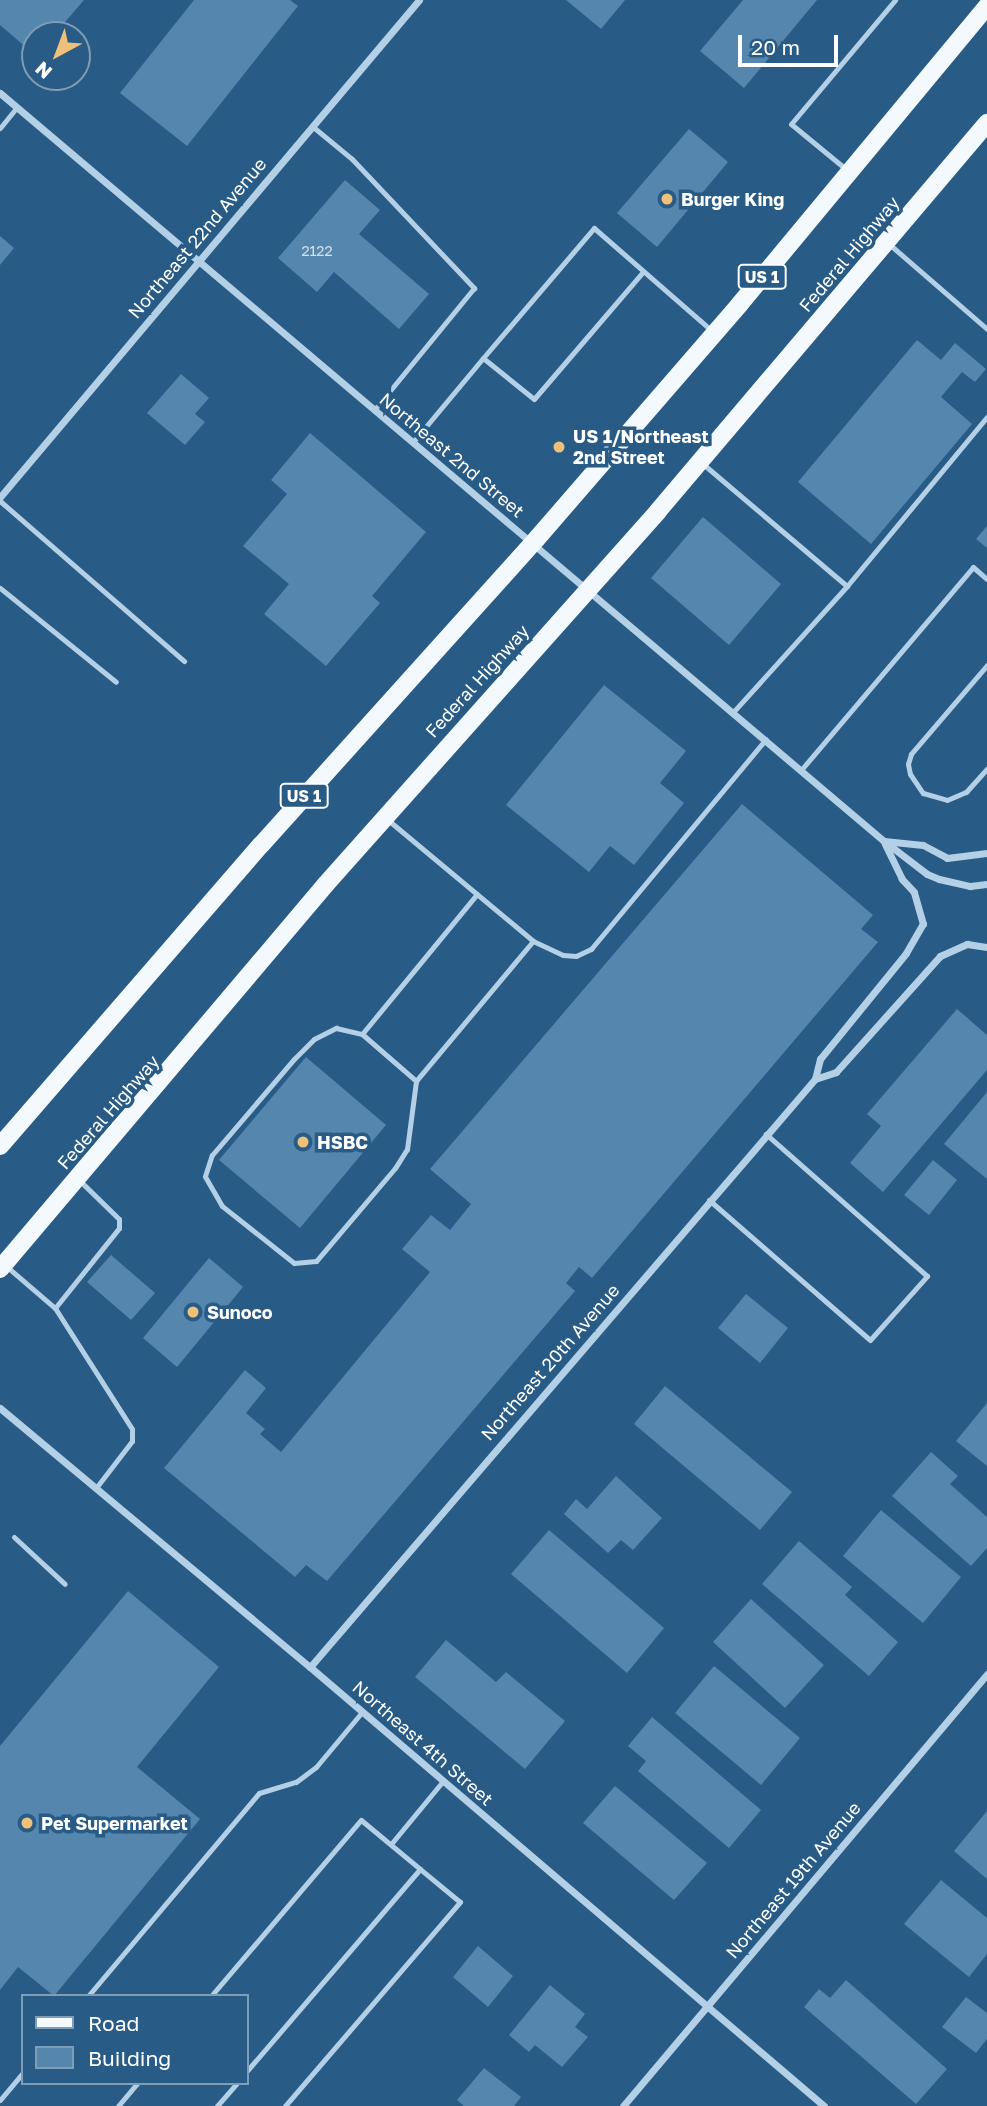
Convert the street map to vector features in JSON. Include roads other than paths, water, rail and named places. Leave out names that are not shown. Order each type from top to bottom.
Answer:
[{"type":"main road","name":"US 1","points":[[0,1146],[269,835],[533,543],[715,333],[987,6]]},
{"type":"main road","name":"Federal Highway","points":[[2,1267],[385,817],[589,589],[987,123]]},
{"type":"street","name":"Northeast 22nd Avenue","points":[[0,499],[197,261],[419,0]]},
{"type":"street","name":"Northeast 2nd Street","points":[[0,93],[734,711],[884,841],[939,880],[970,886],[987,884]]},
{"type":"street","name":"Northeast 2nd Street","points":[[884,841],[902,879],[914,892],[923,924]]},
{"type":"street","points":[[884,841],[923,845],[947,858],[987,853]]},
{"type":"street","name":"Northeast 20th Avenue","points":[[310,1667],[815,1079],[820,1059],[906,953],[923,924]]},
{"type":"street","name":"Northeast 20th Avenue","points":[[815,1079],[836,1072],[940,956],[967,944],[983,946]]},
{"type":"street","name":"Northeast 4th Street","points":[[0,1408],[310,1667],[824,2106]]},
{"type":"street","name":"Northeast 19th Avenue","points":[[623,2106],[987,1674]]},
{"type":"lane","points":[[849,172],[791,124],[895,0]]},
{"type":"lane","points":[[0,128],[17,107]]},
{"type":"lane","points":[[312,126],[352,159],[474,288],[374,410]]},
{"type":"lane","points":[[413,442],[594,228],[715,333]]},
{"type":"lane","points":[[887,242],[987,329]]},
{"type":"lane","points":[[483,358],[534,399],[643,272]]},
{"type":"lane","points":[[734,711],[847,586],[987,417]]},
{"type":"lane","points":[[700,461],[847,586]]},
{"type":"lane","points":[[0,499],[184,661]]},
{"type":"lane","points":[[801,770],[973,567],[987,579]]},
{"type":"lane","points":[[0,588],[116,682]]},
{"type":"lane","points":[[987,665],[911,754],[908,764],[910,774],[923,793],[947,800],[966,792],[987,769]]},
{"type":"lane","points":[[385,817],[533,941],[563,955],[576,956],[591,948],[766,739]]},
{"type":"lane","points":[[362,1034],[477,894]]},
{"type":"lane","points":[[416,1081],[362,1034],[336,1028],[314,1039],[212,1155],[205,1175],[222,1206],[293,1264],[317,1261],[395,1168],[407,1149],[416,1081],[533,941]]},
{"type":"lane","points":[[709,1200],[870,1340],[927,1276],[766,1134]]},
{"type":"lane","points":[[55,1308],[120,1228],[119,1219],[78,1179]]},
{"type":"lane","points":[[2,1267],[55,1308],[132,1429],[132,1441],[96,1488]]},
{"type":"lane","points":[[15,1537],[65,1584]]},
{"type":"lane","points":[[90,1994],[259,1793],[296,1782],[316,1768],[362,1712]]},
{"type":"lane","points":[[391,1844],[443,1781]]},
{"type":"lane","points":[[213,1994],[361,1820],[460,1902],[285,2106]]},
{"type":"lane","points":[[248,2070],[420,1869]]},
{"type":"lane","points":[[0,2100],[21,2075]]},
{"type":"lane","points":[[118,2106],[135,2085]]},
{"type":"lane","points":[[217,2106],[235,2085]]},
{"type":"place","name":"Burger King","points":[[667,199]]},
{"type":"place","name":"US 1/Northeast 2nd Street","points":[[559,447]]},
{"type":"place","name":"HSBC","points":[[303,1142]]},
{"type":"place","name":"Sunoco","points":[[193,1312]]},
{"type":"place","name":"Pet Supermarket","points":[[27,1823]]}]
